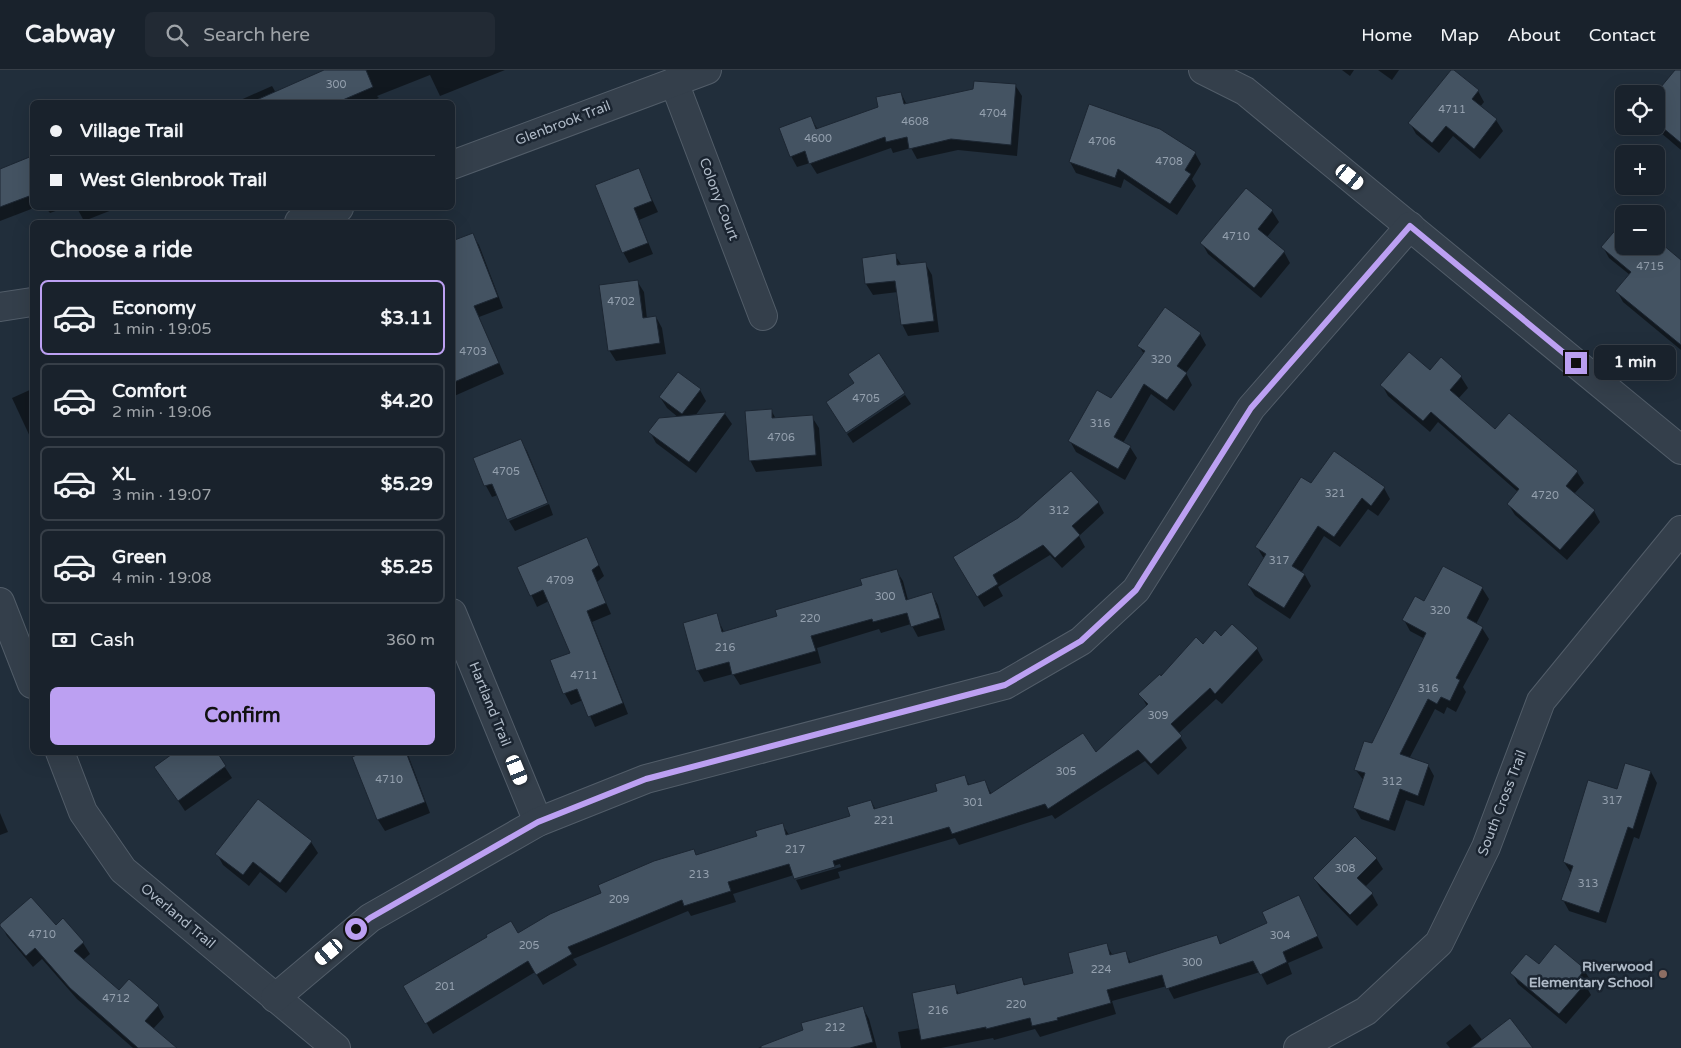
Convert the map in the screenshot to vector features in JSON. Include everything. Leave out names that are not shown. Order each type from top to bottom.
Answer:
[{"type":"street","name":"Glenbrook Trail","points":[[455,164],[707,70]]},
{"type":"street","points":[[1203,70],[1245,91],[1681,450]]},
{"type":"street","name":"Colony Court","points":[[674,82],[763,316]]},
{"type":"street","points":[[305,220],[333,210]]},
{"type":"street","points":[[275,998],[370,918],[538,822],[646,779],[1005,685],[1081,641],[1136,590],[1251,408],[1410,226]]},
{"type":"street","points":[[0,307],[30,302]]},
{"type":"street","name":"South Cross Trail","points":[[1298,1048],[1366,1011],[1439,943],[1486,847],[1541,701],[1681,530]]},
{"type":"street","points":[[0,602],[30,679]]},
{"type":"street","name":"Hartland Trail","points":[[455,620],[538,822]]},
{"type":"street","name":"Overland Trail","points":[[61,755],[83,812],[123,870],[336,1048]]},
{"type":"building","points":[[324,70],[366,70],[373,87],[343,100],[256,100]]},
{"type":"building","points":[[1451,70],[1454,70],[1479,90],[1472,99],[1497,119],[1474,149],[1446,126],[1432,143],[1408,123]]},
{"type":"building","points":[[1675,70],[1681,70],[1681,143],[1665,130],[1665,85],[1663,85]]},
{"type":"building","points":[[974,81],[1016,84],[1011,145],[951,139],[909,149],[907,137],[886,142],[885,137],[809,164],[805,151],[790,157],[779,128],[811,116],[816,129],[878,107],[876,97],[901,92],[904,104],[973,89]]},
{"type":"building","points":[[1089,104],[1160,129],[1196,152],[1185,170],[1191,174],[1170,204],[1118,169],[1115,178],[1069,162]]},
{"type":"building","points":[[30,157],[30,196],[0,207],[0,169]]},
{"type":"building","points":[[639,168],[652,201],[634,208],[648,243],[622,253],[595,185]]},
{"type":"building","points":[[1246,188],[1273,210],[1258,229],[1285,251],[1254,288],[1200,243]]},
{"type":"building","points":[[1615,231],[1615,255],[1665,255],[1665,247],[1681,260],[1681,345],[1615,291],[1631,272],[1601,247]]},
{"type":"building","points":[[473,233],[498,297],[474,306],[499,363],[455,382],[455,240]]},
{"type":"building","points":[[896,253],[897,265],[926,262],[934,321],[901,325],[895,281],[865,284],[862,258]]},
{"type":"building","points":[[638,280],[643,318],[656,316],[660,343],[608,351],[599,285]]},
{"type":"building","points":[[1165,307],[1201,333],[1177,366],[1187,373],[1167,400],[1144,384],[1114,437],[1131,446],[1118,469],[1068,441],[1097,390],[1111,398],[1145,351],[1137,346]]},
{"type":"building","points":[[1409,352],[1430,370],[1441,357],[1462,376],[1450,390],[1495,429],[1509,413],[1578,471],[1566,486],[1595,510],[1560,550],[1507,504],[1519,489],[1431,412],[1423,421],[1380,385]]},
{"type":"building","points":[[879,353],[905,393],[846,433],[826,402],[854,383],[848,374]]},
{"type":"building","points":[[678,372],[701,389],[682,414],[659,397]]},
{"type":"building","points":[[772,409],[772,418],[813,415],[816,455],[749,461],[745,411]]},
{"type":"building","points":[[726,412],[689,462],[648,432],[659,418]]},
{"type":"building","points":[[521,439],[548,503],[507,520],[492,484],[484,486],[473,458]]},
{"type":"building","points":[[1334,451],[1385,487],[1371,506],[1362,498],[1334,537],[1318,526],[1292,566],[1305,574],[1284,608],[1247,585],[1266,554],[1255,547],[1301,477],[1311,483]]},
{"type":"building","points":[[1071,471],[1099,502],[1072,526],[1080,535],[1055,558],[1043,545],[993,575],[998,584],[977,597],[953,557],[1018,518]]},
{"type":"building","points":[[587,537],[599,565],[592,570],[606,603],[587,611],[623,703],[588,717],[577,689],[563,694],[550,660],[570,653],[543,590],[530,596],[517,567]]},
{"type":"building","points":[[1443,566],[1483,587],[1467,618],[1483,627],[1456,678],[1460,680],[1450,701],[1441,697],[1437,704],[1428,699],[1400,754],[1429,764],[1418,796],[1400,789],[1389,821],[1353,808],[1365,773],[1354,770],[1364,741],[1372,743],[1426,633],[1402,620],[1415,596],[1424,601]]},
{"type":"building","points":[[897,569],[906,600],[932,592],[940,618],[911,627],[907,613],[873,622],[872,619],[811,636],[816,651],[732,675],[729,662],[696,671],[683,623],[717,613],[722,632],[777,616],[775,610],[862,585],[860,579]]},
{"type":"building","points":[[1232,624],[1258,648],[1215,694],[1210,688],[1171,724],[1182,736],[1151,764],[1138,750],[1048,809],[1045,804],[952,834],[949,827],[833,861],[835,867],[794,879],[789,864],[728,882],[731,891],[684,906],[682,900],[568,947],[572,954],[536,975],[528,961],[425,1024],[403,986],[511,921],[518,933],[550,914],[601,893],[598,885],[654,861],[694,849],[696,855],[757,836],[755,831],[783,823],[786,835],[850,816],[847,807],[871,800],[874,809],[937,791],[935,784],[965,775],[968,785],[985,780],[990,794],[1083,733],[1096,752],[1148,704],[1138,694],[1160,674],[1161,676],[1196,637],[1203,644],[1215,630],[1221,636]]},
{"type":"building","points":[[171,755],[219,755],[226,766],[178,801],[154,767]]},
{"type":"building","points":[[357,755],[407,755],[425,802],[377,820],[352,757]]},
{"type":"building","points":[[1625,763],[1651,771],[1633,829],[1628,827],[1599,913],[1561,900],[1573,866],[1563,862],[1588,780],[1617,789]]},
{"type":"building","points":[[258,799],[312,841],[280,883],[253,862],[243,875],[215,854]]},
{"type":"building","points":[[1355,836],[1377,858],[1357,878],[1373,893],[1350,915],[1313,878]]},
{"type":"building","points":[[1299,895],[1318,936],[1283,952],[1287,962],[1260,975],[1253,961],[1166,989],[1162,975],[1107,990],[1111,1003],[1057,1018],[1058,1020],[1032,1026],[1030,1018],[986,1029],[986,1027],[921,1040],[912,993],[955,984],[957,994],[1022,977],[1024,985],[1073,973],[1068,953],[1107,943],[1110,955],[1126,951],[1129,963],[1217,935],[1220,944],[1267,923],[1262,912]]},
{"type":"building","points":[[31,897],[56,925],[63,918],[84,942],[74,951],[119,990],[129,979],[159,1005],[145,1021],[177,1048],[138,1048],[70,988],[35,948],[26,956],[0,924]]},
{"type":"building","points":[[1555,944],[1585,969],[1579,977],[1586,983],[1559,1014],[1510,973],[1526,954],[1539,964]]},
{"type":"building","points":[[863,1006],[873,1042],[850,1048],[761,1048],[761,1046],[803,1030],[801,1023]]},
{"type":"building","points":[[1510,1018],[1533,1048],[1471,1048]]},
{"type":"place","name":"Riverwood Elementary School","points":[[1663,974]]},
{"type":"route","points":[[356,929],[370,918],[538,822],[646,779],[1005,685],[1081,641],[1136,590],[1251,408],[1410,226],[1576,363]]}]
